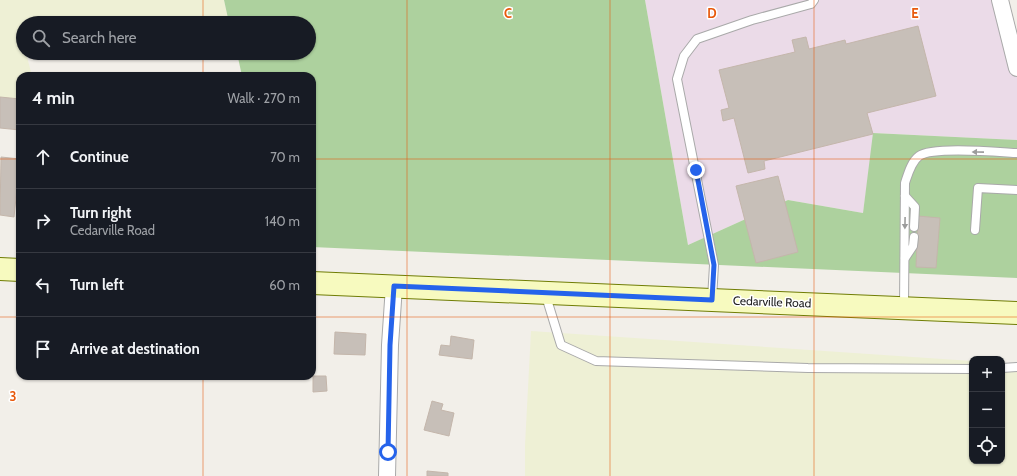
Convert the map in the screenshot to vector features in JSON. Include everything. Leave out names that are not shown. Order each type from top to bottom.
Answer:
[{"type":"main road","points":[[0,269],[16,270]]},
{"type":"main road","name":"Cedarville Road","points":[[316,283],[1017,313]]},
{"type":"street","points":[[1000,0],[1017,68]]},
{"type":"street","points":[[387,476],[390,345],[394,286]]},
{"type":"lane","points":[[712,300],[714,265],[677,79],[684,56],[697,39],[752,20],[811,4],[814,0]]},
{"type":"lane","points":[[904,308],[905,183],[910,169],[919,156],[935,151],[1017,153]]},
{"type":"lane","points":[[975,230],[978,188],[1017,190]]},
{"type":"lane","points":[[905,196],[915,207],[914,227]]},
{"type":"lane","points":[[905,258],[913,246],[914,237]]},
{"type":"lane","points":[[545,293],[561,345],[596,361],[808,368],[969,369]]},
{"type":"lane","points":[[1005,368],[1017,367]]},
{"type":"shaded area","points":[[645,0],[1004,0],[1017,53],[1017,140],[874,133],[863,213],[788,200],[688,245]]},
{"type":"green space","points":[[0,0],[224,0],[227,16],[16,16],[16,60],[28,60],[31,72],[16,72],[16,124],[0,123]]},
{"type":"green space","points":[[224,0],[645,0],[688,245],[788,200],[863,213],[873,133],[1017,140],[1017,278],[316,247],[316,72],[241,72],[239,60],[316,60],[316,16],[227,16]]},
{"type":"green space","points":[[531,331],[969,361],[969,464],[1005,464],[1005,363],[1017,364],[1017,476],[525,476],[525,445]]},
{"type":"building","points":[[918,26],[936,96],[867,113],[873,134],[764,161],[765,169],[748,173],[734,118],[723,121],[721,110],[729,108],[719,70],[795,52],[792,40],[806,37],[809,49],[845,40],[846,44]]},
{"type":"building","points":[[0,97],[16,99],[16,130],[0,128]]},
{"type":"building","points":[[1,157],[16,159],[16,198],[14,217],[0,215]]},
{"type":"building","points":[[778,176],[798,252],[756,263],[736,186]]},
{"type":"building","points":[[918,216],[940,218],[936,268],[916,267]]},
{"type":"building","points":[[335,332],[366,334],[365,355],[334,354]]},
{"type":"building","points":[[451,336],[474,340],[472,359],[439,355],[441,345],[450,346]]},
{"type":"building","points":[[316,376],[326,376],[327,391],[313,392],[313,380],[316,380]]},
{"type":"building","points":[[432,401],[443,404],[441,410],[454,413],[449,436],[424,430]]},
{"type":"building","points":[[427,471],[448,473],[448,476],[427,476]]},
{"type":"route","points":[[388,452],[390,345],[394,286],[712,300],[714,265],[696,170]]}]
